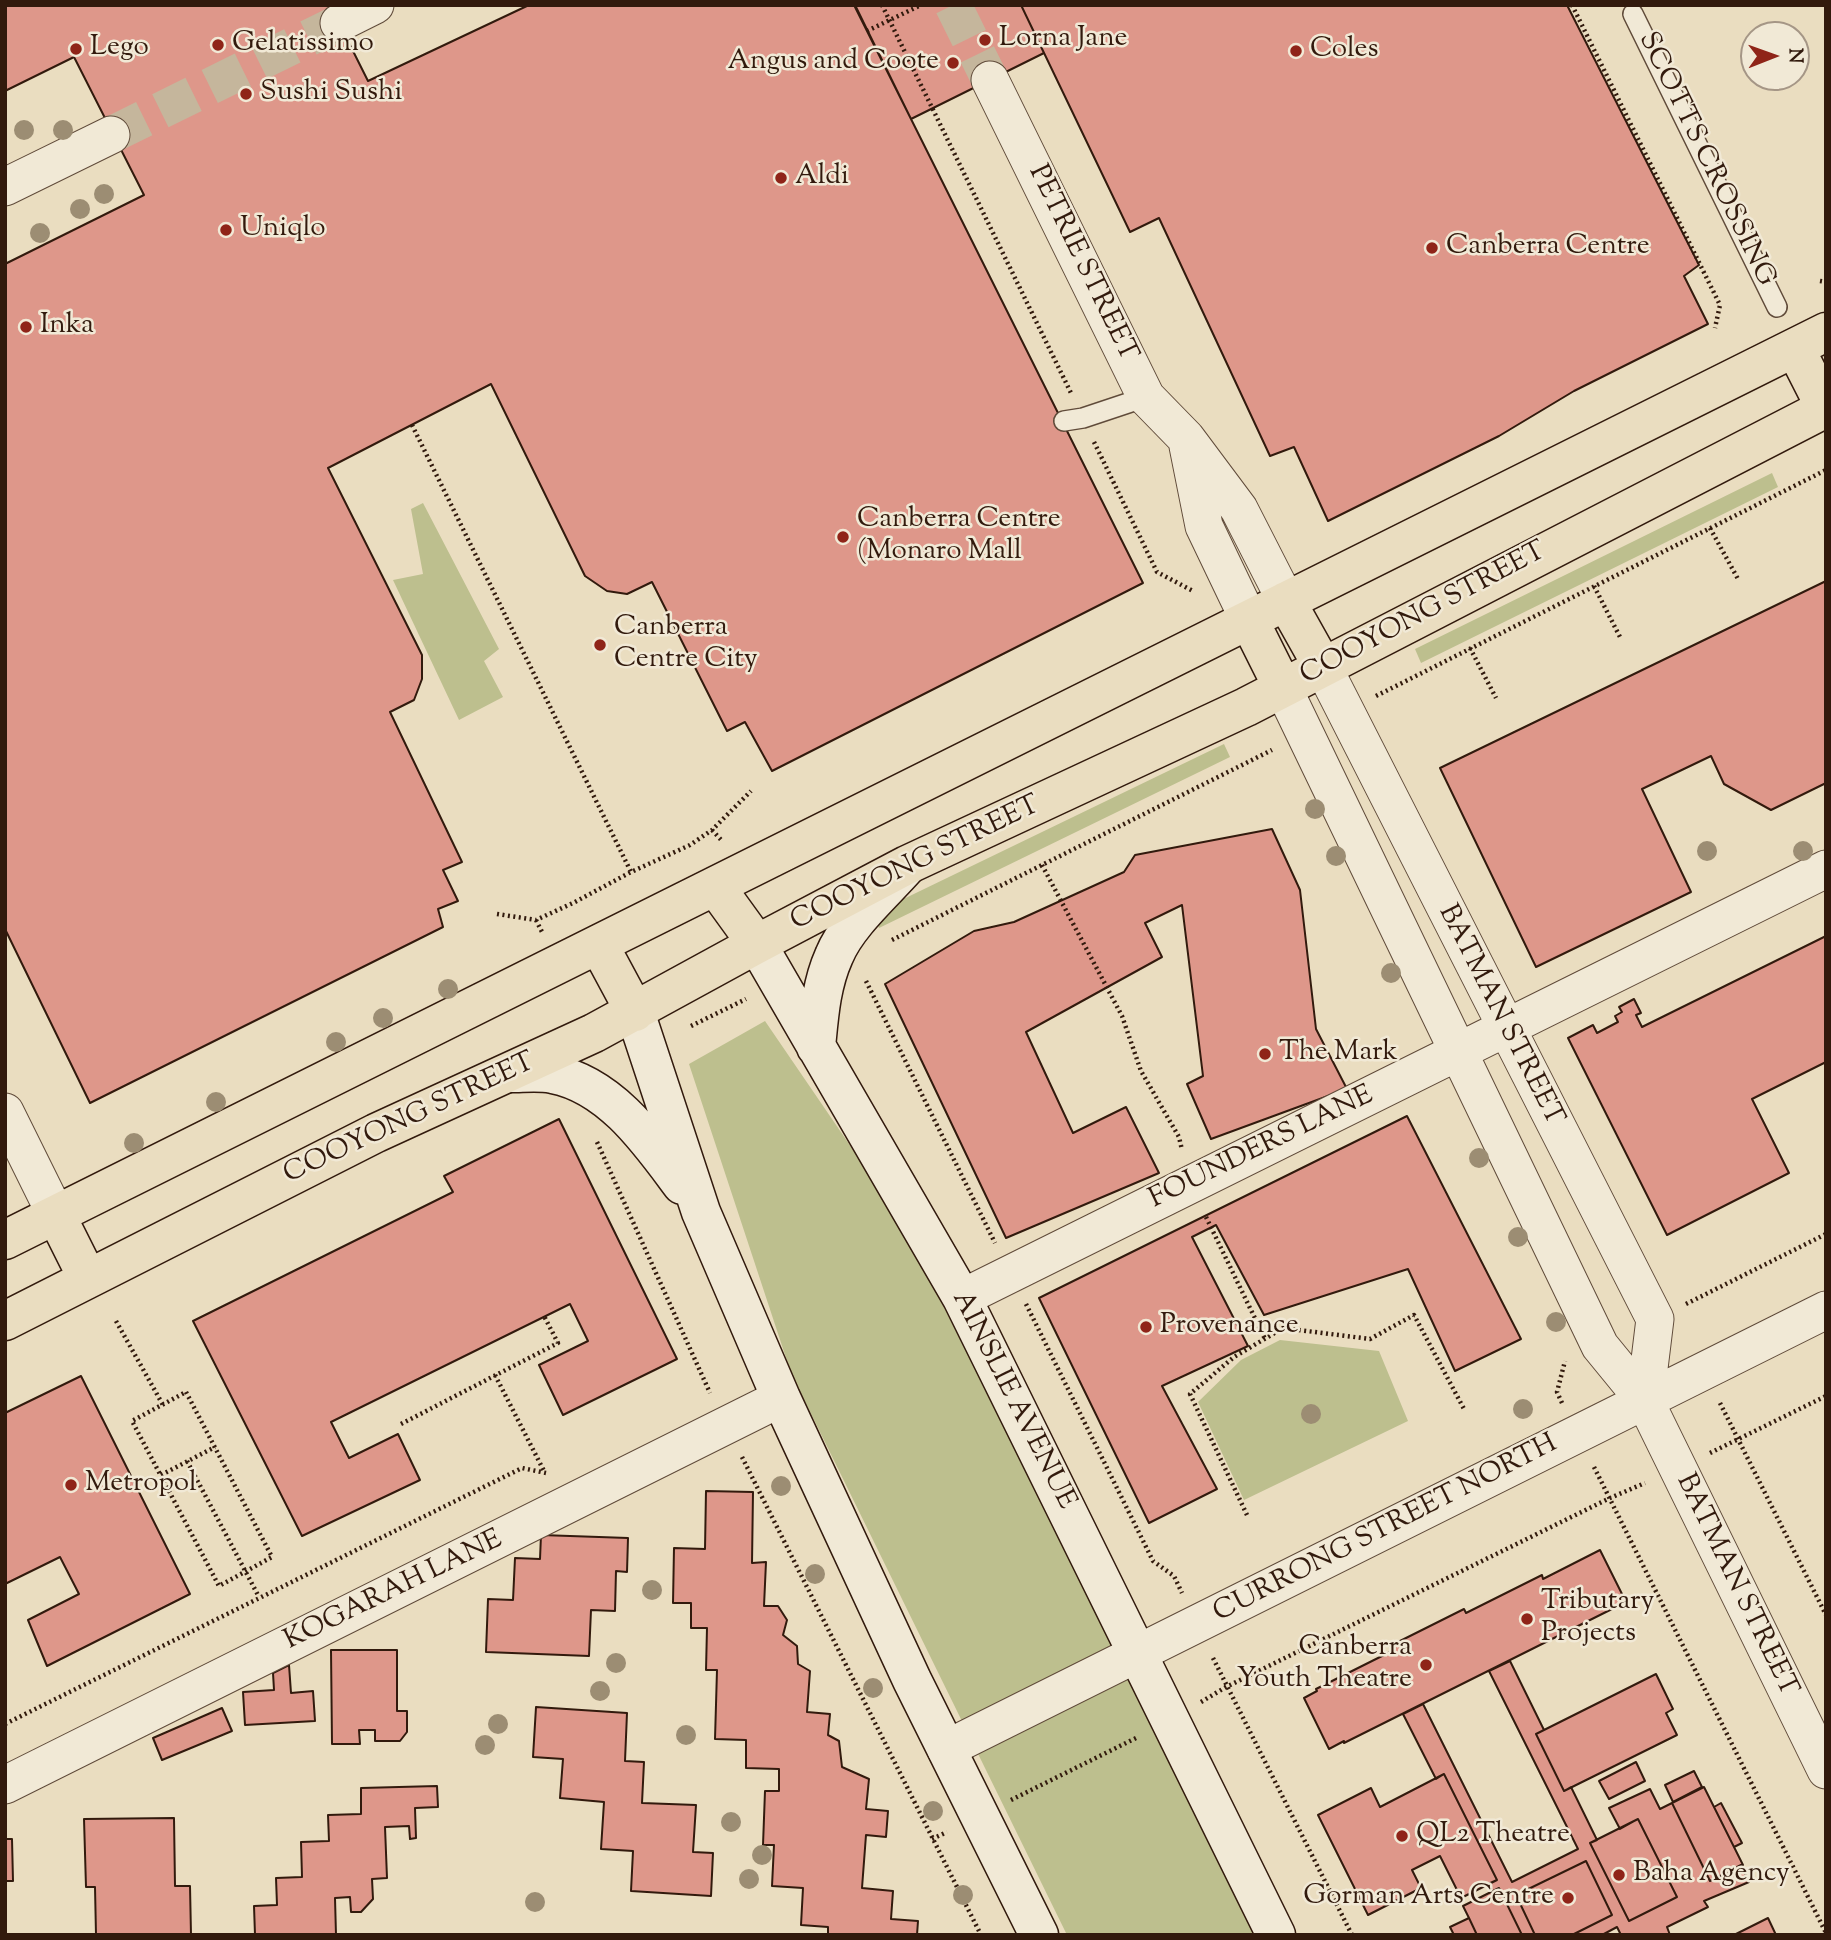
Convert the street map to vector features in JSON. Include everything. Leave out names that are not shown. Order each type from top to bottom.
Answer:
[{"type":"main road","points":[[5,1240],[1810,340],[1826,408]]},
{"type":"main road","name":"COOYONG STREET","points":[[5,1321],[376,1133],[510,1073],[635,1012],[907,865],[1283,688],[1826,408]]},
{"type":"main road","name":"PETRIE STREET","points":[[1286,601],[1323,667]]},
{"type":"main road","points":[[1249,620],[1283,688]]},
{"type":"main road","points":[[816,1047],[821,995],[835,953],[849,930],[907,865]]},
{"type":"main road","name":"AINSLIE AVENUE","points":[[715,886],[757,944],[780,982],[962,1298],[1276,1935]]},
{"type":"main road","points":[[599,945],[635,1012],[701,1212],[781,1398],[946,1749],[1039,1935]]},
{"type":"main road","points":[[510,1073],[553,1074],[590,1088],[621,1112],[651,1144],[701,1212]]},
{"type":"main road","points":[[56,1215],[88,1279]]},
{"type":"street","points":[[339,23],[374,5]]},
{"type":"street","name":"PETRIE STREET","points":[[990,80],[1146,397],[1186,438],[1240,509],[1286,601]]},
{"type":"street","points":[[5,187],[111,135]]},
{"type":"street","points":[[1186,438],[1203,526],[1249,620]]},
{"type":"street","name":"PETRIE STREET","points":[[1323,667],[1344,713]]},
{"type":"street","name":"BATMAN STREET","points":[[1283,688],[1600,1346],[1645,1401],[1826,1770]]},
{"type":"street","name":"BATMAN STREET","points":[[1344,713],[1505,1028],[1664,1314]]},
{"type":"street","name":"FOUNDERS LANE","points":[[962,1298],[1826,869]]},
{"type":"street","points":[[5,1112],[56,1215]]},
{"type":"street","name":"CURRONG STREET NORTH","points":[[946,1749],[1826,1310]]},
{"type":"street","points":[[1645,1401],[1664,1314]]},
{"type":"street","name":"KOGARAH LANE","points":[[5,1785],[781,1398]]},
{"type":"lane","name":"SCOTTS CROSSING","points":[[1633,14],[1777,307]]},
{"type":"lane","points":[[1073,420],[1146,397]]},
{"type":"path","points":[[881,5],[1073,420],[1157,572],[1193,592]]},
{"type":"path","points":[[867,31],[921,5]]},
{"type":"path","points":[[1572,5],[1720,305],[1715,328]]},
{"type":"path","points":[[412,425],[631,872]]},
{"type":"path","points":[[1388,689],[1826,470]]},
{"type":"path","points":[[1710,528],[1738,579]]},
{"type":"path","points":[[1594,586],[1620,637]]},
{"type":"path","points":[[1470,648],[1496,698]]},
{"type":"path","points":[[880,946],[1270,752]]},
{"type":"path","points":[[497,914],[536,920],[690,845],[712,830],[751,791]]},
{"type":"path","points":[[1042,865],[1122,1016],[1140,1071],[1179,1137],[1190,1184],[1265,1339]]},
{"type":"path","points":[[648,1048],[780,982]]},
{"type":"path","points":[[592,1131],[711,1394],[698,1400]]},
{"type":"path","points":[[1664,1314],[1826,1234]]},
{"type":"path","points":[[1247,1515],[1190,1394],[1234,1357],[1283,1328],[1370,1339],[1414,1315],[1464,1409]]},
{"type":"path","points":[[401,1424],[558,1343],[544,1316]]},
{"type":"path","points":[[116,1321],[163,1405]]},
{"type":"path","points":[[1704,1371],[1826,1615]]},
{"type":"path","points":[[495,1375],[545,1473]]},
{"type":"path","points":[[186,1392],[272,1557],[219,1586],[132,1421],[163,1405],[186,1392]]},
{"type":"path","points":[[932,1839],[1171,1721],[1226,1687],[1609,1498],[1678,1469],[1826,1396]]},
{"type":"path","points":[[727,1426],[981,1935]]},
{"type":"path","points":[[1578,1434],[1826,1933]]},
{"type":"path","points":[[160,1475],[215,1447]]},
{"type":"path","points":[[187,1461],[259,1597]]},
{"type":"path","points":[[5,1724],[522,1468],[545,1473],[554,1469]]},
{"type":"path","points":[[1174,1576],[1226,1687],[1352,1935]]},
{"type":"green space","points":[[1772,473],[1778,487],[1421,663],[1415,649]]},
{"type":"green space","points":[[423,503],[499,649],[484,661],[503,697],[459,720],[393,580],[423,574],[411,509]]},
{"type":"green space","points":[[1224,744],[1230,757],[879,928],[876,921],[889,906]]},
{"type":"green space","points":[[765,1021],[901,1220],[1255,1935],[1067,1935],[791,1373],[689,1064]]},
{"type":"green space","points":[[1280,1340],[1379,1351],[1408,1421],[1244,1500],[1198,1402],[1241,1360]]},
{"type":"building","name":"Canberra Centre (Monaro Mall","points":[[5,5],[330,5],[368,81],[529,5],[854,5],[1143,583],[772,771],[745,722],[727,731],[652,582],[627,594],[607,591],[585,576],[491,384],[328,468],[422,655],[422,679],[414,700],[390,712],[462,862],[443,870],[458,901],[438,909],[443,927],[90,1103],[5,929],[5,264],[144,195],[74,57],[5,91]]},
{"type":"building","points":[[855,5],[1021,5],[1044,53],[911,119]]},
{"type":"building","name":"Canberra Centre","points":[[1021,5],[1567,5],[1699,265],[1684,276],[1708,324],[1574,391],[1499,436],[1328,521],[1294,447],[1270,456],[1159,218],[1130,232]]},
{"type":"building","points":[[1826,581],[1826,783],[1771,810],[1724,784],[1711,756],[1642,789],[1691,892],[1536,967],[1440,768]]},
{"type":"building","name":"The Mark","points":[[1272,829],[1300,890],[1316,1029],[1347,1089],[1211,1139],[1187,1084],[1203,1076],[1182,905],[1145,923],[1162,957],[1026,1032],[1073,1133],[1126,1107],[1159,1173],[1006,1238],[885,984],[974,931],[1014,922],[1124,872],[1135,855]]},
{"type":"building","points":[[1826,936],[1826,1062],[1752,1099],[1789,1173],[1667,1235],[1568,1038],[1593,1025],[1597,1033],[1618,1022],[1615,1016],[1622,1012],[1619,1007],[1634,999],[1641,1013],[1636,1015],[1642,1027]]},
{"type":"building","name":"Provenance","points":[[1407,1116],[1521,1339],[1455,1371],[1408,1269],[1264,1315],[1216,1225],[1192,1237],[1248,1346],[1162,1386],[1217,1489],[1149,1523],[1039,1298]]},
{"type":"building","points":[[559,1119],[677,1359],[563,1415],[539,1365],[588,1341],[570,1304],[331,1422],[349,1458],[398,1434],[420,1480],[302,1536],[193,1321],[453,1192],[444,1176]]},
{"type":"building","name":"Metropol","points":[[81,1376],[190,1594],[47,1666],[28,1620],[79,1594],[60,1557],[5,1584],[5,1413]]},
{"type":"building","points":[[706,1491],[753,1492],[752,1563],[766,1562],[764,1606],[778,1606],[787,1620],[783,1635],[797,1646],[798,1664],[810,1671],[807,1712],[830,1714],[828,1735],[839,1741],[842,1767],[869,1779],[866,1809],[888,1811],[886,1837],[866,1835],[862,1888],[893,1891],[891,1919],[918,1921],[917,1935],[828,1935],[828,1927],[801,1925],[803,1888],[772,1886],[774,1845],[763,1845],[765,1791],[779,1791],[779,1769],[746,1768],[746,1740],[715,1739],[717,1670],[706,1670],[707,1628],[691,1628],[691,1603],[673,1603],[674,1548],[705,1549]]},
{"type":"building","points":[[541,1535],[628,1538],[627,1572],[616,1571],[615,1611],[591,1610],[589,1656],[486,1652],[488,1599],[513,1600],[515,1558],[540,1559]]},
{"type":"building","points":[[1600,1550],[1626,1602],[1329,1749],[1304,1698],[1317,1691],[1316,1689],[1392,1651],[1390,1646],[1464,1609],[1466,1613]]},
{"type":"building","points":[[331,1650],[397,1650],[397,1711],[407,1711],[407,1732],[400,1741],[375,1741],[375,1730],[359,1730],[360,1744],[332,1744]]},
{"type":"building","points":[[1510,1661],[1544,1730],[1536,1734],[1564,1791],[1571,1787],[1597,1840],[1590,1843],[1629,1921],[1677,1897],[1638,1819],[1620,1829],[1609,1808],[1650,1789],[1660,1809],[1672,1803],[1710,1881],[1741,1865],[1749,1882],[1704,1901],[1708,1907],[1667,1927],[1670,1935],[1621,1935],[1617,1927],[1602,1935],[1572,1935],[1612,1915],[1586,1861],[1516,1895],[1535,1935],[1522,1935],[1499,1888],[1492,1892],[1488,1884],[1497,1880],[1444,1774],[1436,1779],[1403,1714],[1423,1704],[1512,1882],[1578,1849],[1489,1671]]},
{"type":"building","points":[[289,1665],[291,1693],[313,1691],[315,1721],[245,1725],[243,1692],[274,1690],[273,1673]]},
{"type":"building","points":[[1656,1674],[1673,1709],[1666,1713],[1677,1735],[1564,1791],[1536,1734]]},
{"type":"building","points":[[536,1707],[627,1713],[625,1761],[644,1762],[642,1803],[696,1805],[693,1852],[713,1853],[711,1896],[631,1891],[633,1851],[601,1849],[604,1802],[560,1798],[563,1759],[533,1757]]},
{"type":"building","points":[[222,1708],[232,1731],[162,1760],[153,1738]]},
{"type":"building","points":[[1636,1762],[1645,1781],[1609,1799],[1599,1781]]},
{"type":"building","points":[[1694,1771],[1702,1787],[1673,1802],[1665,1785]]},
{"type":"building","name":"QL2 Theatre","points":[[1444,1774],[1497,1880],[1461,1898],[1440,1856],[1412,1870],[1421,1888],[1368,1915],[1318,1815],[1371,1788],[1380,1807]]},
{"type":"building","points":[[437,1786],[438,1807],[415,1808],[416,1838],[410,1839],[409,1826],[385,1827],[387,1878],[372,1879],[373,1899],[361,1912],[351,1912],[350,1897],[335,1898],[336,1935],[255,1935],[254,1906],[277,1905],[276,1878],[302,1877],[301,1842],[329,1841],[328,1815],[361,1814],[361,1788]]},
{"type":"building","points":[[1704,1787],[1743,1865],[1710,1881],[1672,1803]]},
{"type":"building","points":[[1721,1803],[1742,1843],[1734,1847],[1714,1807]]},
{"type":"building","points":[[174,1818],[175,1886],[190,1886],[191,1935],[96,1935],[95,1887],[86,1887],[84,1819]]},
{"type":"building","points":[[1638,1819],[1677,1897],[1629,1921],[1590,1843]]},
{"type":"building","points":[[5,1839],[12,1839],[13,1881],[5,1881]]},
{"type":"building","points":[[1586,1861],[1612,1915],[1572,1935],[1535,1935],[1516,1895]]},
{"type":"building","points":[[1499,1888],[1522,1935],[1477,1935],[1463,1906]]},
{"type":"building","points":[[1469,1918],[1477,1935],[1454,1935],[1450,1927]]},
{"type":"building","points":[[1768,1918],[1776,1935],[1734,1935]]},
{"type":"tunnel","points":[[953,5],[990,80]]},
{"type":"tunnel","points":[[111,135],[339,23]]},
{"type":"place","name":"Lorna Jane","points":[[985,40]]},
{"type":"place","name":"Gelatissimo","points":[[218,45]]},
{"type":"place","name":"Lego","points":[[76,49]]},
{"type":"place","name":"Coles","points":[[1296,51]]},
{"type":"place","name":"Angus and Coote","points":[[953,63]]},
{"type":"place","name":"Sushi Sushi","points":[[246,94]]},
{"type":"place","name":"Aldi","points":[[781,178]]},
{"type":"place","name":"Uniqlo","points":[[226,230]]},
{"type":"place","name":"Canberra Centre","points":[[1432,248]]},
{"type":"place","name":"Inka","points":[[26,327]]},
{"type":"place","name":"Canberra Centre (Monaro Mall","points":[[843,537]]},
{"type":"place","name":"Canberra Centre City","points":[[600,645]]},
{"type":"place","name":"The Mark","points":[[1265,1054]]},
{"type":"place","name":"Provenance","points":[[1146,1327]]},
{"type":"place","name":"Metropol","points":[[71,1485]]},
{"type":"place","name":"Tributary Projects","points":[[1527,1619]]},
{"type":"place","name":"Canberra Youth Theatre","points":[[1426,1665]]},
{"type":"place","name":"QL2 Theatre","points":[[1402,1836]]},
{"type":"place","name":"Baha Agency","points":[[1619,1875]]},
{"type":"place","name":"Gorman Arts Centre","points":[[1568,1898]]}]
